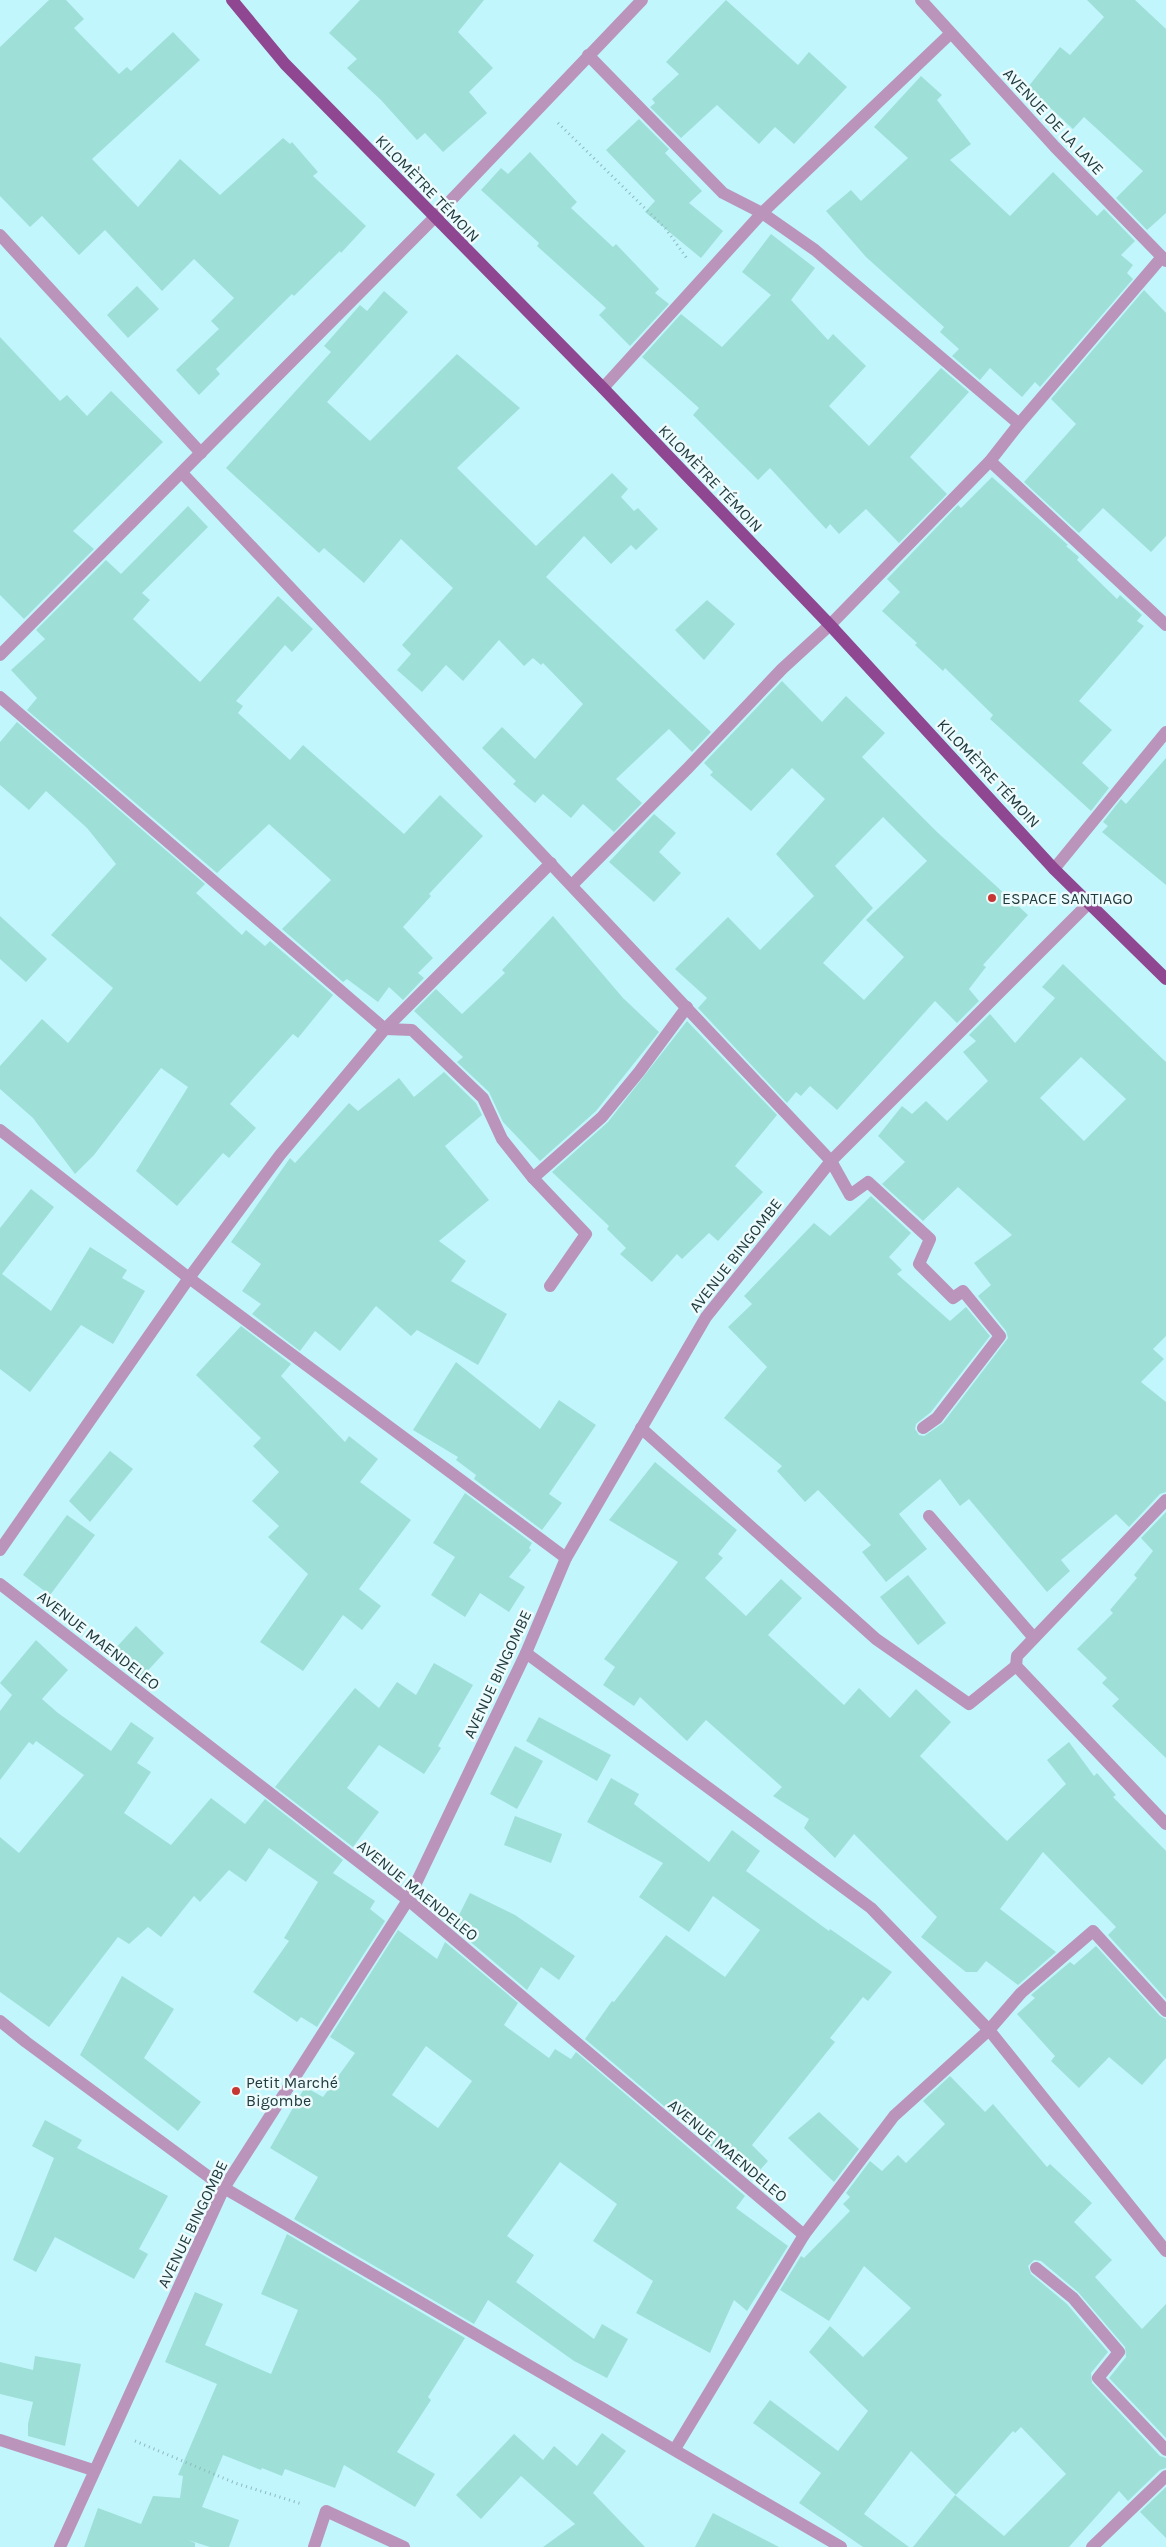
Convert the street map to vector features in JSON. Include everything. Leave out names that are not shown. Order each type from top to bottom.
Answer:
[{"type":"main road","name":"KILOMÈTRE TÉMOIN","points":[[232,0],[285,64],[434,218],[603,388],[830,625],[1054,868],[1166,979]]},
{"type":"street","points":[[1,651],[202,453],[434,218],[642,0]]},
{"type":"street","name":"AVENUE DE LA LAVE","points":[[921,0],[1055,147],[1164,259]]},
{"type":"street","points":[[603,388],[762,213],[950,34]]},
{"type":"street","points":[[588,55],[723,193],[762,213],[815,250],[1019,424]]},
{"type":"street","points":[[0,235],[202,453]]},
{"type":"street","points":[[572,885],[688,768],[782,669],[830,625],[990,461],[1019,424],[1164,259]]},
{"type":"street","points":[[990,461],[1166,625]]},
{"type":"street","points":[[182,473],[831,1161],[850,1195],[868,1182],[930,1239],[919,1264],[953,1298],[963,1291],[1000,1336],[938,1418],[924,1428]]},
{"type":"street","points":[[0,697],[385,1029],[412,1030],[483,1098],[502,1139],[533,1178],[586,1234],[550,1286]]},
{"type":"street","points":[[1054,868],[1166,732]]},
{"type":"street","points":[[0,1550],[189,1278],[280,1155],[385,1029],[551,863]]},
{"type":"street","name":"AVENUE BINGOMBE","points":[[60,2547],[93,2470],[224,2188],[408,1900],[526,1653],[566,1558],[706,1317],[831,1161],[1089,903]]},
{"type":"street","points":[[533,1178],[602,1117],[640,1072],[686,1007]]},
{"type":"street","points":[[0,1130],[189,1278],[566,1558]]},
{"type":"street","points":[[641,1428],[876,1639],[969,1704],[1016,1666],[1017,1656],[1166,1500]]},
{"type":"street","points":[[930,1516],[1034,1638]]},
{"type":"street","name":"AVENUE MAENDELEO","points":[[0,1584],[408,1900],[804,2235]]},
{"type":"street","points":[[526,1653],[867,1904],[989,2030],[1166,2251]]},
{"type":"street","points":[[1016,1666],[1166,1824]]},
{"type":"street","points":[[674,2449],[804,2235],[903,2105],[989,2030],[1021,1993],[1093,1931],[1166,2011]]},
{"type":"street","points":[[0,2021],[224,2188],[841,2547]]},
{"type":"street","points":[[1036,2268],[1073,2298],[1119,2352],[1098,2378],[1166,2450]]},
{"type":"street","points":[[0,2440],[93,2470]]},
{"type":"street","points":[[1092,2547],[1166,2476]]},
{"type":"street","points":[[314,2547],[326,2511],[404,2547]]},
{"type":"path","points":[[541,105],[666,229],[688,258],[696,284]]},
{"type":"path","points":[[111,2431],[235,2483],[326,2511]]},
{"type":"building","points":[[49,0],[66,0],[84,19],[74,28],[119,74],[127,67],[131,71],[173,32],[200,60],[92,159],[138,207],[180,159],[220,195],[283,138],[290,144],[292,142],[318,172],[313,176],[366,226],[341,253],[340,251],[294,296],[292,294],[216,369],[220,374],[199,395],[176,370],[219,329],[211,321],[234,298],[194,259],[162,291],[105,230],[79,255],[42,216],[30,227],[0,196],[0,47]]},
{"type":"building","points":[[360,0],[484,0],[458,32],[493,68],[469,92],[487,113],[443,152],[425,133],[417,140],[381,100],[347,68],[357,59],[329,33]]},
{"type":"building","points":[[726,0],[798,65],[809,52],[847,87],[794,144],[775,127],[759,144],[717,105],[681,138],[650,107],[655,103],[652,99],[679,74],[666,62]]},
{"type":"building","points":[[1087,0],[1135,0],[1166,29],[1166,213],[1147,230],[1116,198],[1143,171],[1084,117],[1073,129],[1028,87],[1060,47],[1070,55],[1104,17]]},
{"type":"building","points":[[921,76],[942,95],[937,100],[971,144],[950,160],[1010,216],[1053,172],[1097,216],[1104,209],[1135,241],[1121,255],[1133,265],[1127,273],[1133,279],[1040,387],[1035,382],[1022,397],[990,368],[980,380],[952,356],[959,349],[940,332],[944,327],[866,257],[826,211],[851,190],[861,201],[908,158],[874,127]]},
{"type":"building","points":[[639,119],[669,149],[665,153],[702,191],[689,203],[723,231],[701,258],[645,212],[655,201],[606,150]]},
{"type":"building","points":[[530,152],[577,202],[571,208],[613,247],[616,244],[659,289],[655,293],[669,304],[630,346],[599,315],[606,308],[537,246],[539,243],[481,190],[501,168],[508,174]]},
{"type":"building","points":[[771,234],[815,268],[791,300],[828,340],[833,334],[866,366],[829,406],[869,446],[941,368],[969,392],[910,457],[947,494],[899,543],[866,509],[839,534],[830,524],[826,529],[770,468],[758,480],[693,415],[699,408],[642,357],[681,314],[722,347],[771,295],[742,272]]},
{"type":"building","points":[[137,286],[159,309],[128,338],[107,315]]},
{"type":"building","points":[[1144,290],[1166,313],[1166,536],[1151,552],[1103,508],[1079,533],[1024,482],[1076,424],[1051,399]]},
{"type":"building","points":[[384,291],[408,312],[327,402],[370,441],[457,354],[520,408],[457,468],[536,546],[612,473],[628,489],[621,497],[634,511],[638,508],[658,529],[636,550],[631,545],[611,564],[584,536],[546,577],[711,732],[692,752],[669,729],[616,779],[642,803],[614,832],[583,804],[571,818],[543,794],[535,803],[513,784],[516,781],[482,748],[502,727],[535,759],[583,704],[543,663],[541,665],[533,658],[524,666],[499,640],[463,681],[446,665],[422,692],[397,670],[411,654],[402,645],[453,588],[401,539],[364,583],[324,548],[319,553],[226,468],[331,352],[324,346],[360,305],[367,311]]},
{"type":"building","points":[[0,337],[60,401],[67,395],[87,416],[111,391],[163,442],[73,531],[94,549],[24,619],[0,595]]},
{"type":"building","points":[[992,477],[1068,545],[1066,546],[1079,557],[1077,560],[1117,599],[1120,595],[1142,615],[1137,621],[1144,626],[1079,701],[1112,730],[1082,763],[1109,788],[1091,811],[990,719],[993,715],[945,668],[943,671],[915,645],[917,643],[882,611],[900,592],[887,579],[958,505],[961,508]]},
{"type":"building","points":[[188,506],[208,527],[142,593],[150,600],[133,619],[200,682],[278,596],[313,629],[292,652],[285,645],[236,701],[243,706],[238,713],[290,760],[303,745],[404,834],[440,795],[483,836],[429,894],[431,896],[403,927],[433,958],[418,973],[424,978],[403,1000],[389,987],[378,1002],[347,979],[343,982],[282,929],[331,880],[269,824],[217,873],[27,710],[37,698],[11,670],[45,639],[36,630],[106,560],[121,574]]},
{"type":"building","points":[[707,600],[735,624],[704,660],[675,630]]},
{"type":"building","points":[[782,681],[822,722],[846,696],[885,733],[862,757],[937,832],[1028,915],[983,965],[986,967],[969,989],[979,1001],[957,1023],[935,1001],[837,1110],[810,1086],[801,1096],[796,1092],[787,1103],[698,1008],[707,998],[675,969],[728,917],[760,950],[814,896],[776,854],[825,799],[792,768],[751,811],[710,775],[713,772],[704,763]],"holes":[[[883,817],[927,861],[866,920],[904,957],[864,1000],[823,963],[873,908],[835,866]]]},
{"type":"building","points":[[17,722],[205,884],[196,893],[242,935],[246,930],[265,946],[270,941],[333,995],[298,1038],[293,1034],[230,1104],[256,1128],[229,1158],[223,1153],[177,1206],[136,1171],[188,1087],[161,1068],[94,1155],[75,1174],[33,1118],[0,1089],[0,1066],[42,1019],[68,1043],[113,988],[51,935],[116,864],[87,828],[46,791],[29,810],[0,785],[0,742]]},
{"type":"building","points":[[1166,758],[1166,885],[1102,832],[1108,826],[1103,822],[1121,799],[1126,804]]},
{"type":"building","points":[[654,814],[676,833],[659,852],[681,873],[654,902],[609,862]]},
{"type":"building","points":[[0,916],[47,959],[26,982],[0,959]]},
{"type":"building","points":[[553,916],[623,998],[659,1032],[596,1111],[540,1161],[503,1122],[489,1092],[457,1062],[463,1057],[414,1011],[436,989],[462,1014],[505,973],[502,970]]},
{"type":"building","points":[[1063,964],[1166,1062],[1166,1336],[1153,1349],[1164,1359],[1141,1382],[1166,1402],[1166,1492],[1160,1494],[1129,1527],[1116,1514],[1061,1560],[1070,1571],[1047,1592],[969,1499],[960,1506],[940,1479],[899,1514],[927,1549],[886,1582],[862,1552],[871,1545],[818,1490],[805,1502],[777,1471],[782,1466],[724,1418],[767,1367],[728,1327],[752,1304],[744,1296],[814,1223],[830,1236],[871,1196],[911,1233],[889,1257],[902,1270],[897,1274],[950,1321],[966,1307],[990,1336],[931,1412],[916,1424],[915,1429],[919,1435],[924,1436],[943,1423],[1008,1338],[1006,1331],[978,1296],[991,1285],[974,1263],[1012,1235],[958,1187],[923,1221],[882,1184],[905,1162],[878,1136],[902,1106],[912,1114],[926,1101],[947,1121],[988,1081],[963,1052],[976,1041],[969,1035],[990,1014],[1015,1043],[1055,998],[1042,987]],"holes":[[[1081,1057],[1126,1099],[1084,1141],[1040,1098]]]},
{"type":"building","points":[[687,1021],[777,1115],[735,1166],[763,1192],[718,1241],[709,1233],[682,1259],[677,1254],[652,1282],[620,1254],[626,1248],[607,1229],[609,1226],[552,1172],[608,1122]]},
{"type":"building","points":[[444,1072],[476,1103],[482,1115],[445,1146],[489,1200],[439,1241],[466,1261],[451,1281],[507,1314],[478,1365],[417,1330],[411,1336],[376,1306],[340,1351],[315,1331],[300,1351],[252,1314],[261,1304],[242,1291],[261,1264],[231,1242],[290,1158],[295,1163],[349,1103],[358,1111],[399,1078],[414,1097]]},
{"type":"building","points":[[31,1189],[54,1207],[2,1274],[51,1311],[90,1247],[127,1270],[122,1278],[145,1291],[113,1344],[81,1325],[30,1392],[0,1369],[0,1228]]},
{"type":"building","points":[[241,1326],[291,1364],[281,1376],[345,1442],[349,1436],[378,1459],[360,1482],[411,1520],[359,1589],[381,1606],[362,1630],[343,1615],[303,1671],[260,1642],[308,1574],[268,1537],[279,1526],[252,1501],[279,1472],[253,1446],[261,1438],[196,1375]]},
{"type":"building","points":[[456,1362],[540,1429],[559,1400],[596,1425],[549,1494],[562,1503],[542,1530],[474,1479],[476,1475],[456,1460],[458,1457],[413,1430]]},
{"type":"building","points":[[110,1451],[133,1469],[90,1522],[69,1501]]},
{"type":"building","points":[[655,1462],[737,1530],[718,1554],[723,1558],[705,1578],[746,1616],[781,1579],[802,1598],[768,1635],[844,1705],[859,1688],[890,1718],[916,1689],[951,1722],[920,1756],[1007,1841],[1066,1784],[1047,1760],[1069,1742],[1094,1776],[1097,1773],[1116,1795],[1113,1797],[1166,1851],[1166,1999],[1108,1935],[1116,1927],[1043,1852],[1000,1909],[1056,1952],[1018,1985],[986,1961],[977,1972],[966,1972],[921,1937],[937,1917],[854,1834],[835,1858],[804,1828],[809,1819],[773,1796],[782,1787],[706,1720],[687,1741],[640,1697],[634,1706],[603,1685],[615,1667],[604,1659],[678,1562],[609,1520]]},
{"type":"building","points":[[465,1493],[532,1543],[529,1548],[531,1550],[509,1577],[525,1587],[509,1612],[480,1593],[465,1617],[431,1595],[455,1557],[433,1543]]},
{"type":"building","points":[[1166,1512],[1166,1758],[1112,1706],[1119,1699],[1102,1683],[1107,1678],[1077,1649],[1113,1613],[1110,1610],[1137,1578],[1134,1575],[1153,1551],[1141,1538]]},
{"type":"building","points":[[67,1515],[95,1535],[50,1595],[23,1575]]},
{"type":"building","points":[[908,1575],[946,1623],[918,1645],[880,1597]]},
{"type":"building","points":[[136,1626],[164,1653],[141,1678],[113,1651]]},
{"type":"building","points":[[36,1640],[68,1670],[42,1699],[58,1713],[111,1751],[131,1722],[154,1738],[137,1763],[151,1772],[124,1813],[171,1845],[211,1798],[245,1824],[265,1799],[343,1860],[333,1873],[375,1901],[370,1909],[385,1921],[317,2027],[301,2017],[297,2022],[253,1992],[289,1941],[284,1938],[318,1882],[269,1848],[246,1882],[229,1870],[200,1902],[194,1896],[161,1937],[148,1927],[129,1944],[118,1937],[49,2027],[0,1992],[0,1837],[19,1853],[84,1775],[36,1741],[33,1745],[29,1742],[0,1780],[0,1711],[12,1695],[0,1683]]},
{"type":"building","points":[[434,1663],[473,1685],[438,1746],[441,1748],[424,1774],[379,1745],[347,1788],[379,1812],[353,1847],[275,1787],[355,1688],[379,1708],[397,1682],[416,1695]]},
{"type":"building","points":[[539,1717],[611,1755],[597,1781],[526,1741]]},
{"type":"building","points":[[515,1746],[543,1761],[517,1809],[490,1794]]},
{"type":"building","points":[[611,1778],[639,1794],[634,1804],[709,1862],[732,1830],[760,1851],[746,1871],[829,1931],[830,1929],[892,1972],[868,2001],[863,1997],[830,2038],[835,2042],[752,2145],[768,2161],[751,2180],[585,2039],[612,2001],[614,2002],[666,1935],[725,1977],[760,1930],[713,1896],[689,1932],[639,1897],[663,1863],[587,1822]]},
{"type":"building","points":[[515,1816],[562,1834],[551,1863],[504,1845]]},
{"type":"building","points":[[470,1893],[515,1915],[575,1956],[559,1980],[541,1967],[527,1990],[453,1927]]},
{"type":"building","points":[[398,1930],[437,1959],[445,1942],[518,2003],[504,2025],[549,2058],[555,2049],[571,2059],[576,2052],[745,2196],[736,2208],[788,2246],[747,2311],[734,2300],[710,2353],[636,2313],[653,2281],[593,2241],[617,2204],[560,2162],[507,2236],[534,2255],[516,2282],[594,2339],[602,2324],[628,2339],[607,2378],[574,2361],[488,2300],[474,2324],[294,2219],[318,2177],[270,2148],[305,2087],[323,2097],[355,2053],[330,2037]],"holes":[[[426,2046],[472,2081],[438,2128],[392,2095]]]},
{"type":"building","points":[[1096,1946],[1160,2016],[1166,2019],[1166,2058],[1142,2085],[1109,2057],[1079,2088],[1051,2061],[1055,2056],[1017,2014],[1035,1998],[1031,1995],[1070,1962],[1074,1965]]},
{"type":"building","points":[[122,1976],[174,2009],[144,2058],[201,2102],[178,2131],[80,2055]]},
{"type":"building","points":[[950,2076],[985,2112],[993,2104],[1047,2167],[1050,2164],[1092,2203],[1074,2222],[1112,2260],[1095,2277],[1142,2329],[1166,2304],[1166,2438],[1109,2378],[1126,2357],[1125,2347],[1078,2292],[1041,2261],[1034,2260],[1028,2266],[1031,2274],[1067,2304],[1108,2352],[1091,2373],[1092,2383],[1160,2456],[1166,2458],[1166,2468],[1160,2470],[1128,2501],[1119,2491],[1069,2547],[913,2547],[955,2495],[1004,2536],[1066,2474],[1021,2427],[1015,2433],[1013,2431],[956,2495],[911,2451],[864,2514],[909,2547],[863,2547],[799,2503],[821,2473],[753,2423],[770,2400],[838,2451],[868,2411],[809,2352],[830,2326],[863,2357],[911,2308],[864,2266],[829,2321],[780,2290],[801,2256],[804,2258],[850,2211],[843,2204],[850,2197],[846,2193],[870,2161],[882,2171],[898,2155],[906,2163],[945,2124],[923,2101]]},
{"type":"building","points":[[819,2112],[859,2149],[834,2182],[788,2138]]},
{"type":"building","points":[[45,2120],[82,2140],[77,2148],[168,2196],[139,2249],[148,2254],[134,2279],[55,2237],[36,2272],[13,2260],[54,2158],[32,2146]]},
{"type":"building","points":[[287,2234],[465,2338],[428,2397],[431,2400],[397,2452],[435,2474],[415,2507],[344,2465],[335,2488],[285,2469],[282,2476],[223,2455],[202,2507],[239,2520],[229,2547],[210,2547],[188,2540],[195,2543],[195,2547],[84,2547],[98,2508],[141,2524],[153,2496],[180,2498],[183,2476],[178,2475],[217,2384],[165,2362],[195,2292],[223,2304],[205,2345],[271,2374],[298,2310],[261,2294]]},
{"type":"building","points":[[35,2356],[81,2364],[65,2446],[28,2436],[28,2424],[33,2402],[0,2394],[0,2362],[33,2370]]},
{"type":"building","points":[[602,2433],[626,2451],[593,2493],[645,2547],[543,2547],[575,2524],[521,2476],[481,2519],[456,2495],[514,2434],[543,2460],[554,2446],[577,2466]]},
{"type":"building","points":[[1166,2487],[1166,2538],[1140,2512]]},
{"type":"building","points":[[713,2513],[779,2547],[695,2547]]},
{"type":"place","name":"ESPACE SANTIAGO","points":[[992,898]]},
{"type":"place","name":"Petit Marché Bigombe","points":[[236,2091]]}]
